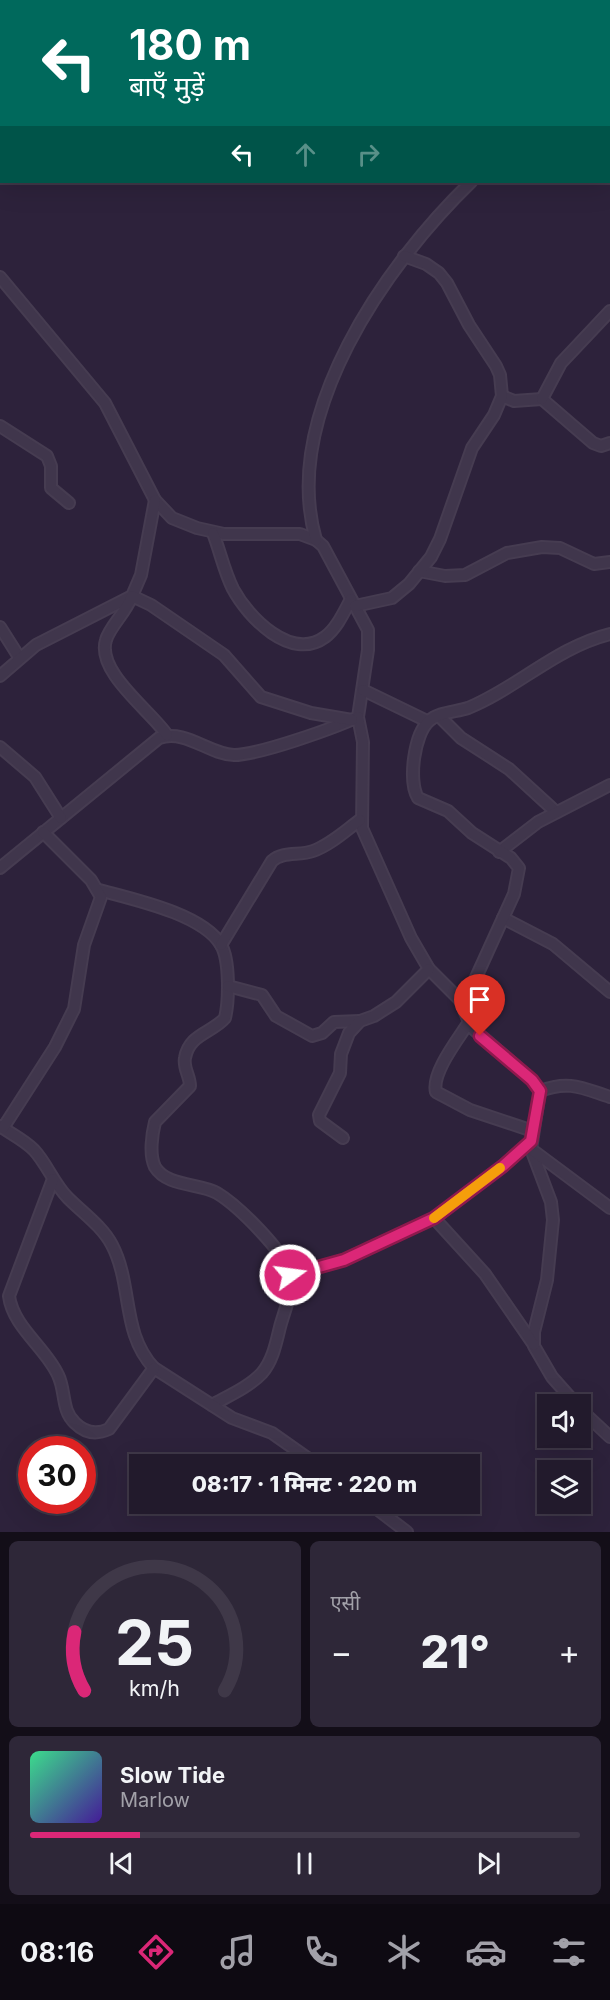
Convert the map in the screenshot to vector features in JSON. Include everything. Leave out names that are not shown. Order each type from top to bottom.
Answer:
[{"type":"street","points":[[470,183],[435,218],[404,256],[348,348],[322,411],[312,462],[309,495],[311,522],[316,540],[327,553],[368,630],[363,690],[356,719],[363,742],[360,820],[367,843],[411,938],[429,969],[456,993],[475,1031],[532,1080],[540,1091],[532,1140],[551,1202],[553,1220],[547,1280],[534,1332],[534,1346]]},
{"type":"street","points":[[213,533],[234,590],[249,610],[277,637],[303,644],[323,639],[353,603],[392,598],[419,571],[440,538],[472,448],[500,405],[502,396],[500,375],[496,366],[469,326],[447,284],[439,273],[426,264],[404,256]]},
{"type":"street","points":[[0,277],[105,403],[155,500],[172,518],[213,533],[291,533],[316,540]]},
{"type":"street","points":[[542,399],[561,363],[610,311]]},
{"type":"street","points":[[502,396],[514,401],[542,399],[593,443],[601,446],[610,443]]},
{"type":"street","points":[[0,426],[47,456],[51,466],[51,488],[69,503]]},
{"type":"street","points":[[155,500],[141,575],[127,611],[108,635],[105,649],[107,659],[123,686],[152,715],[167,735]]},
{"type":"street","points":[[419,571],[445,576],[465,575],[507,553],[542,547],[560,548],[594,564],[610,562]]},
{"type":"street","points":[[0,676],[19,657],[89,616],[132,596]]},
{"type":"street","points":[[132,596],[151,605],[224,655],[261,697],[320,715],[356,719]]},
{"type":"street","points":[[0,627],[19,657]]},
{"type":"street","points":[[463,1006],[503,918],[518,881],[519,868],[511,858],[464,827],[454,815],[424,803],[414,791],[411,783],[413,760],[427,722],[470,707],[540,666],[610,634]]},
{"type":"street","points":[[363,690],[427,722]]},
{"type":"street","points":[[439,716],[461,738],[509,770],[556,812]]},
{"type":"street","points":[[0,868],[149,745],[167,735],[186,738],[232,755],[356,719]]},
{"type":"street","points":[[0,747],[35,777],[61,818]]},
{"type":"street","points":[[499,852],[522,832],[610,785]]},
{"type":"street","points":[[221,945],[272,861],[279,856],[304,854],[321,848],[360,820]]},
{"type":"street","points":[[43,832],[99,890],[177,915],[210,932],[221,945],[228,986],[225,1018],[198,1035],[187,1053],[185,1069],[190,1081],[188,1091],[168,1106],[155,1122],[155,1167],[185,1184],[207,1188],[224,1198],[276,1249],[287,1264],[290,1290],[276,1345],[267,1366],[251,1382],[212,1405]]},
{"type":"street","points":[[99,890],[100,903],[84,945],[74,1009],[55,1047],[1,1127],[34,1150],[60,1189],[98,1226],[112,1244],[120,1268],[134,1337],[142,1354],[154,1368],[243,1424],[272,1433],[302,1454]]},
{"type":"street","points":[[503,918],[553,944],[610,992]]},
{"type":"street","points":[[228,986],[262,995],[276,1016],[312,1035],[322,1033],[334,1022],[360,1021],[390,1006],[429,969]]},
{"type":"street","points":[[342,1138],[320,1121],[319,1115],[340,1073],[345,1041],[360,1021]]},
{"type":"street","points":[[469,1022],[444,1062],[435,1084],[436,1092],[532,1140],[610,1208]]},
{"type":"street","points":[[540,1091],[555,1085],[570,1084],[610,1097]]},
{"type":"street","points":[[290,1275],[344,1260],[434,1218],[503,1166],[532,1140]]},
{"type":"street","points":[[53,1179],[9,1296],[15,1312],[58,1373],[68,1415],[83,1430],[93,1433],[109,1430],[154,1368]]},
{"type":"street","points":[[434,1218],[484,1274],[534,1346],[552,1377],[567,1394]]},
{"type":"street","points":[[591,1419],[610,1437]]},
{"type":"street","points":[[383,1514],[407,1532]]},
{"type":"slow traffic","points":[[434,1218],[500,1168]]},
{"type":"route","points":[[290,1275],[344,1260],[401,1232],[424,1224],[503,1166],[531,1141],[540,1091],[532,1080],[480,1036]]}]
